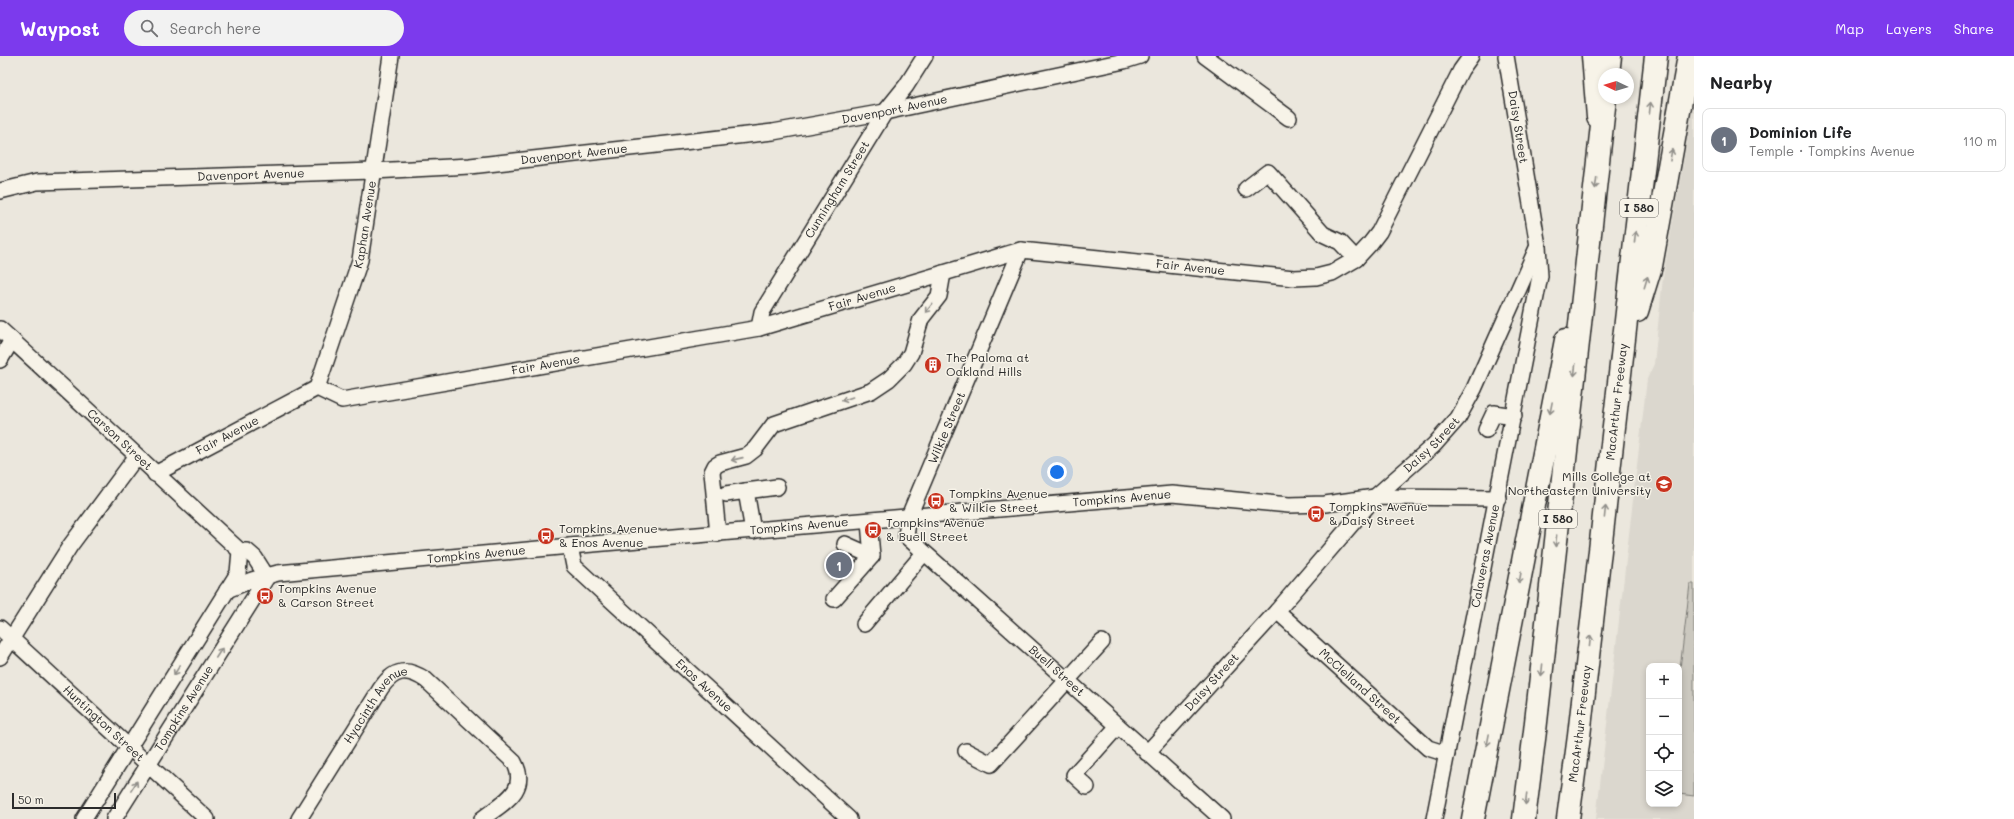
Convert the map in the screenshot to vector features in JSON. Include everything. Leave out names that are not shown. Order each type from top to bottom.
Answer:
[{"type":"highway","points":[[1593,56],[1600,146]]},
{"type":"highway","points":[[1609,68],[1610,56]]},
{"type":"highway","name":"MacArthur Freeway","points":[[1568,819],[1579,736],[1656,56]]},
{"type":"highway","points":[[1622,360],[1651,266],[1689,56]]},
{"type":"highway","name":"I 580","points":[[1524,819],[1604,104]]},
{"type":"highway","points":[[1473,819],[1511,629],[1552,403],[1591,220]]},
{"type":"street","name":"Kaphan Avenue","points":[[317,388],[360,260],[391,56]]},
{"type":"street","name":"Cunningham Street","points":[[759,328],[762,312],[885,112],[906,86],[925,56]]},
{"type":"street","name":"Davenport Avenue","points":[[0,191],[37,182],[373,171],[470,166],[750,134],[885,112],[1124,61],[1140,56]]},
{"type":"street","points":[[1205,56],[1289,118]]},
{"type":"street","name":"Fair Avenue","points":[[155,474],[317,388],[342,400],[759,328],[1020,250],[1294,278],[1316,277],[1332,273],[1356,259],[1379,232],[1461,70],[1471,56]]},
{"type":"street","name":"Daisy Street","points":[[1147,753],[1217,665],[1277,611],[1375,497],[1434,445],[1458,418],[1474,389],[1538,246],[1506,56]]},
{"type":"street","points":[[1246,189],[1268,172],[1323,234],[1340,242],[1356,259]]},
{"type":"street","name":"Calaveras Avenue","points":[[1434,819],[1498,498],[1540,276],[1538,246]]},
{"type":"street","name":"Wilkie Street","points":[[909,516],[1020,250]]},
{"type":"street","points":[[718,534],[712,472],[715,466],[720,463],[746,456],[755,449],[774,424],[871,391],[889,379],[904,364],[911,353],[921,319],[939,296],[943,273]]},
{"type":"street","name":"Carson Street","points":[[0,329],[136,457],[240,551]]},
{"type":"street","points":[[0,360],[12,340]]},
{"type":"street","points":[[1486,430],[1494,413],[1514,416]]},
{"type":"street","points":[[0,657],[70,546],[136,457]]},
{"type":"street","points":[[726,494],[777,487]]},
{"type":"street","points":[[746,491],[753,531]]},
{"type":"street","name":"Tompkins Avenue","points":[[227,590],[278,573],[570,546],[869,522],[909,516],[1172,494],[1289,505],[1326,504],[1375,497],[1498,498]]},
{"type":"street","name":"Buell Street","points":[[909,516],[906,536],[1222,819]]},
{"type":"street","points":[[834,599],[872,556],[869,522]]},
{"type":"street","points":[[845,544],[872,556]]},
{"type":"street","name":"Enos Avenue","points":[[570,546],[574,566],[849,819]]},
{"type":"street","points":[[240,551],[247,551],[255,558],[268,577]]},
{"type":"street","name":"Tompkins Avenue","points":[[84,819],[238,573],[240,551]]},
{"type":"street","points":[[864,624],[924,553]]},
{"type":"street","name":"Tompkins Avenue","points":[[114,819],[268,577]]},
{"type":"street","name":"McClelland Street","points":[[1277,611],[1428,748],[1447,754]]},
{"type":"street","name":"Huntington Street","points":[[0,628],[207,819]]},
{"type":"street","points":[[966,751],[991,764],[1102,642]]},
{"type":"street","name":"Hyacinth Avenue","points":[[299,819],[387,678],[401,671],[415,673],[426,680],[514,762],[519,771],[520,781],[512,796],[482,819]]},
{"type":"street","points":[[1087,787],[1074,775],[1118,726]]},
{"type":"shaded area","name":"Mills College at Northeastern University","points":[[1694,101],[1694,819],[1596,819],[1647,379],[1654,364],[1663,277]]},
{"type":"shaded area","points":[[1690,584],[1694,584],[1694,796],[1682,794],[1682,663],[1681,663]]},
{"type":"place","name":"The Paloma at Oakland Hills","points":[[933,365]]},
{"type":"place","name":"Mills College at Northeastern University","points":[[1664,484]]},
{"type":"place","name":"Tompkins Avenue & Wilkie Street","points":[[936,501]]},
{"type":"place","name":"Tompkins Avenue & Daisy Street","points":[[1316,514]]},
{"type":"place","name":"Tompkins Avenue & Buell Street","points":[[873,530]]},
{"type":"place","name":"Tompkins Avenue & Enos Avenue","points":[[546,536]]},
{"type":"place","name":"Dominion Life","points":[[839,565]]},
{"type":"place","name":"Tompkins Avenue & Carson Street","points":[[265,596]]}]
